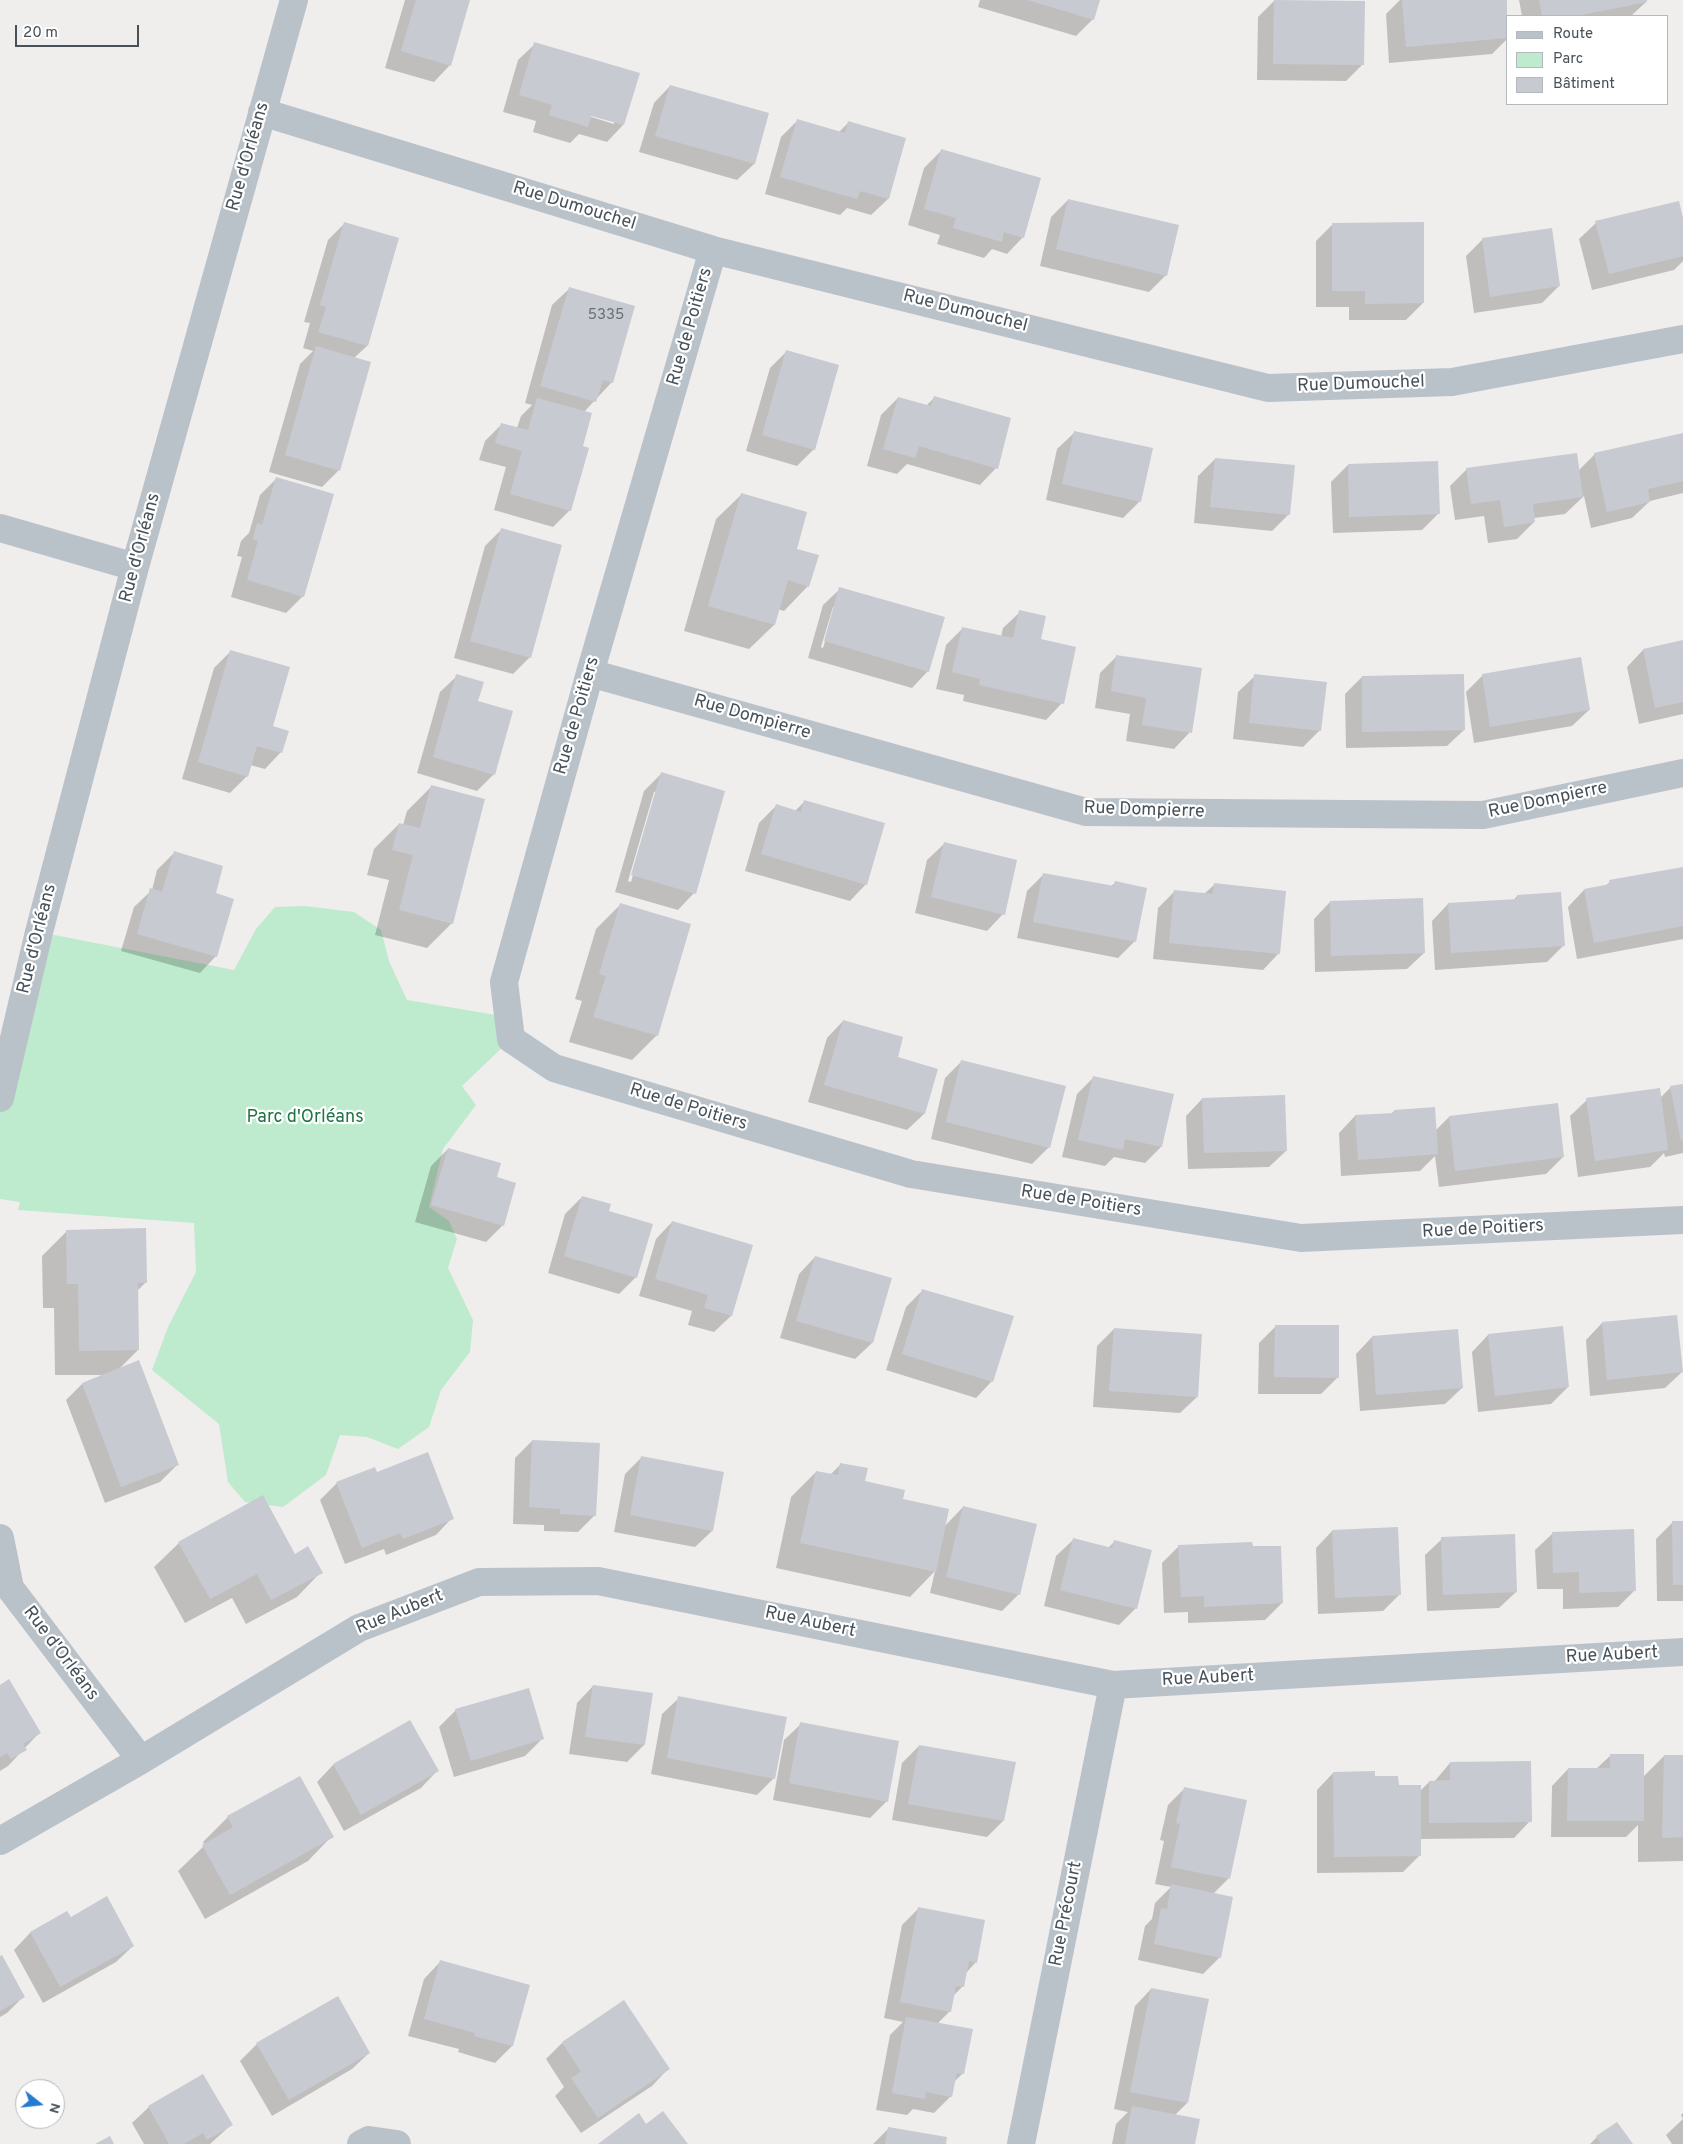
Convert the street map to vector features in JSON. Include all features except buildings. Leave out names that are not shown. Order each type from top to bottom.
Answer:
[{"type":"street","name":"Rue d'Orléans","points":[[0,1098],[39,932],[135,567],[294,0]]},
{"type":"street","name":"Rue Dumouchel","points":[[262,112],[713,250],[1268,388],[1452,382],[1683,339]]},
{"type":"street","name":"Rue de Poitiers","points":[[713,250],[590,673],[504,982],[511,1039],[554,1068],[911,1174],[1301,1238],[1683,1220]]},
{"type":"street","points":[[0,528],[135,567]]},
{"type":"street","name":"Rue Dompierre","points":[[590,673],[1086,812],[1483,815],[1683,773]]},
{"type":"street","name":"Rue d'Orléans","points":[[0,1538],[10,1588],[141,1760]]},
{"type":"street","name":"Rue Aubert","points":[[0,1841],[141,1760],[360,1628],[479,1582],[598,1580],[1113,1685],[1683,1652]]},
{"type":"street","name":"Rue Précourt","points":[[1020,2144],[1113,1685]]},
{"type":"street","points":[[361,2144],[369,2140],[397,2144]]},
{"type":"green space","name":"Parc d'Orléans","points":[[305,906],[354,912],[381,930],[389,961],[407,1000],[508,1017],[511,1039],[462,1086],[476,1105],[443,1149],[429,1207],[449,1221],[457,1239],[448,1268],[473,1320],[470,1352],[441,1390],[429,1427],[398,1449],[367,1437],[340,1435],[326,1475],[283,1507],[245,1502],[228,1482],[219,1424],[152,1370],[168,1327],[196,1272],[194,1223],[18,1210],[20,1202],[0,1199],[0,1098],[39,932],[234,970],[256,929],[275,907]]}]
